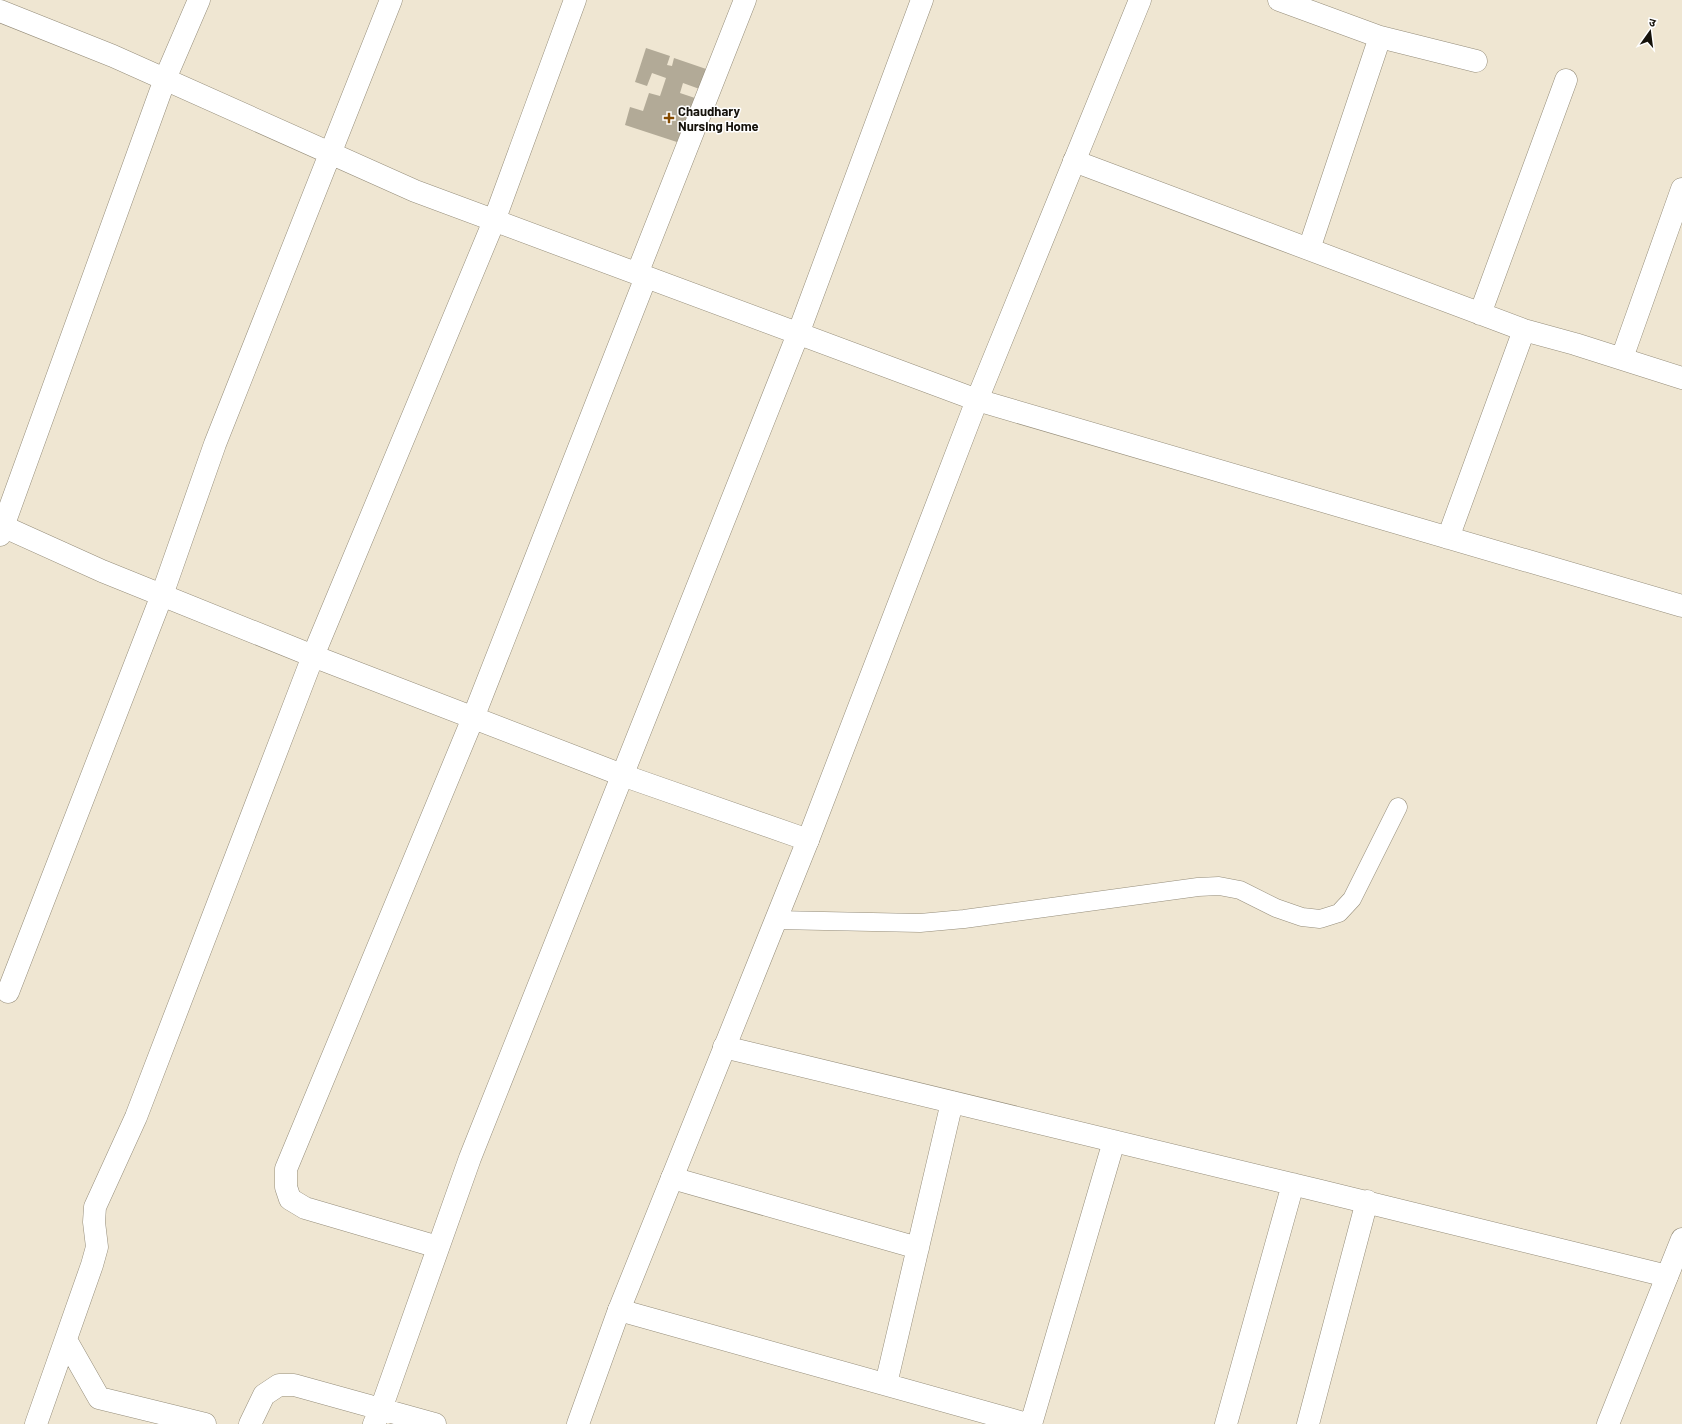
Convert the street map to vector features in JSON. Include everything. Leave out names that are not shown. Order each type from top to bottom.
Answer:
[{"type":"street","points":[[199,0],[165,79],[1,529],[313,656],[472,718],[622,775],[808,840]]},
{"type":"street","points":[[8,992],[162,595],[215,444],[391,0]]},
{"type":"street","points":[[36,1424],[97,1247],[94,1222],[95,1207],[136,1117],[313,656],[494,221],[575,0]]},
{"type":"street","points":[[438,1247],[305,1208],[290,1199],[286,1187],[286,1169],[472,718],[642,276],[745,0]]},
{"type":"street","points":[[377,1417],[470,1158],[798,334],[922,0]]},
{"type":"street","points":[[578,1424],[618,1310],[808,840],[977,400],[1140,0]]},
{"type":"street","points":[[1279,0],[1380,37],[1476,60]]},
{"type":"street","points":[[0,11],[113,56],[415,191],[977,400],[1682,606]]},
{"type":"street","points":[[1309,249],[1380,37]]},
{"type":"street","points":[[1480,314],[1566,80]]},
{"type":"street","points":[[1074,161],[1524,330],[1622,358],[1682,378]]},
{"type":"street","points":[[1622,358],[1682,189]]},
{"type":"street","points":[[1448,538],[1524,330]]},
{"type":"street","points":[[724,1047],[1367,1201],[1667,1276]]},
{"type":"street","points":[[886,1384],[952,1102]]},
{"type":"street","points":[[1031,1424],[1114,1141]]},
{"type":"street","points":[[672,1178],[918,1248]]},
{"type":"street","points":[[1226,1424],[1293,1184]]},
{"type":"street","points":[[1308,1424],[1367,1201]]},
{"type":"street","points":[[1608,1424],[1682,1239]]},
{"type":"street","points":[[618,1310],[1027,1424]]},
{"type":"street","points":[[66,1340],[99,1398],[205,1424]]},
{"type":"street","points":[[250,1424],[264,1395],[279,1385],[294,1385],[377,1417],[435,1424]]},
{"type":"lane","points":[[776,920],[920,923],[964,919],[1190,888],[1219,886],[1240,890],[1276,908],[1302,917],[1320,919],[1339,913],[1352,900],[1398,807]]},
{"type":"building","points":[[646,48],[670,56],[667,65],[672,66],[674,58],[712,71],[705,91],[683,83],[680,93],[698,99],[683,144],[625,125],[630,107],[643,111],[649,93],[660,96],[666,78],[652,73],[647,86],[635,82]]},
{"type":"place","name":"Chaudhary Nursing Home","points":[[669,118]]}]
